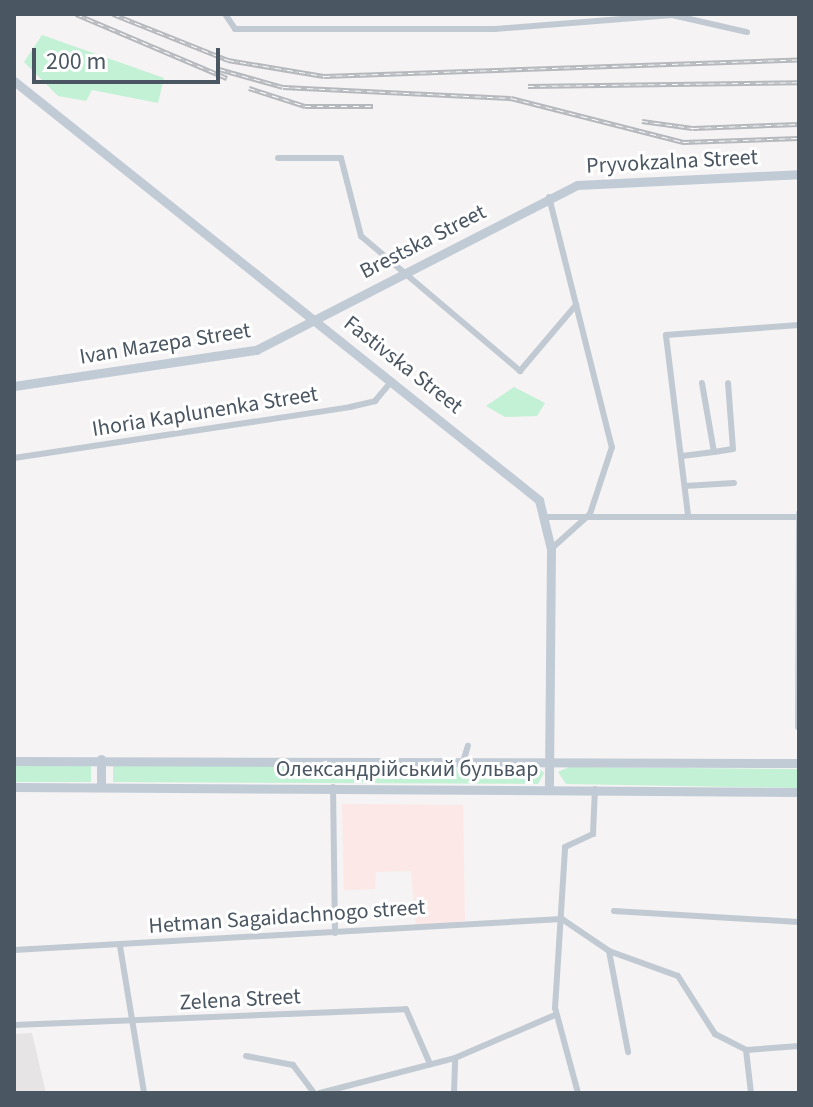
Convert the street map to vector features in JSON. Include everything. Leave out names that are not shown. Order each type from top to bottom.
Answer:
[{"type":"street","points":[[228,15],[235,29],[373,31],[672,15],[747,32]]},
{"type":"street","name":"Fastivska Street","points":[[14,81],[526,487],[545,517],[551,549],[549,788]]},
{"type":"street","points":[[278,158],[341,158],[351,219],[402,274],[520,371],[576,305]]},
{"type":"street","name":"Pryvokzalna Street","points":[[549,197],[590,183],[799,174]]},
{"type":"street","points":[[549,197],[612,447],[590,514],[551,549]]},
{"type":"street","name":"Brestska Street","points":[[313,317],[549,197]]},
{"type":"street","name":"Ivan Mazepa Street","points":[[14,386],[256,350],[313,317]]},
{"type":"street","points":[[688,515],[666,335],[799,325]]},
{"type":"street","name":"Ihoria Kaplunenka Street","points":[[14,458],[350,407],[375,401],[392,381]]},
{"type":"street","points":[[702,383],[714,452]]},
{"type":"street","points":[[682,456],[733,449],[728,383]]},
{"type":"street","points":[[685,486],[734,483]]},
{"type":"street","points":[[545,517],[590,514],[798,516],[798,727]]},
{"type":"street","points":[[463,762],[468,746]]},
{"type":"street","points":[[101,759],[101,787]]},
{"type":"street","name":"Олександрійський бульвар","points":[[14,761],[799,763]]},
{"type":"street","name":"Олександрійський бульвар","points":[[14,787],[549,788],[799,792]]},
{"type":"street","points":[[333,787],[335,933]]},
{"type":"street","points":[[578,1093],[555,1015],[565,847],[593,834],[595,789]]},
{"type":"street","points":[[614,911],[799,922]]},
{"type":"street","points":[[562,919],[609,951],[678,976],[715,1034],[746,1050],[799,1046]]},
{"type":"street","name":"Hetman Sagaidachnogo street","points":[[14,950],[562,919]]},
{"type":"street","points":[[120,946],[128,1024],[144,1093]]},
{"type":"street","points":[[609,951],[628,1052]]},
{"type":"street","name":"Zelena Street","points":[[14,1025],[128,1024],[406,1009],[430,1064]]},
{"type":"street","points":[[246,1056],[293,1065],[317,1093],[455,1058],[555,1015]]},
{"type":"street","points":[[746,1050],[751,1093]]},
{"type":"street","points":[[454,1093],[455,1058]]},
{"type":"shaded area","points":[[342,804],[463,805],[465,921],[416,926],[411,871],[376,872],[375,889],[344,890]]},
{"type":"shaded area","points":[[32,1033],[46,1093],[14,1093],[14,1034]]},
{"type":"green space","points":[[42,35],[164,78],[158,103],[92,90],[86,101],[58,96],[24,62]]},
{"type":"green space","points":[[514,387],[545,403],[537,416],[505,417],[486,406]]},
{"type":"green space","points":[[14,763],[91,763],[91,782],[14,782]]},
{"type":"green space","points":[[113,763],[538,767],[544,773],[538,784],[113,782]]},
{"type":"green space","points":[[569,767],[799,769],[799,788],[566,784],[558,772]]},
{"type":"railway","points":[[76,14],[227,78]]},
{"type":"railway","points":[[113,14],[228,60],[324,76],[799,59]]},
{"type":"railway","points":[[219,69],[283,87],[511,98],[683,142],[799,138]]},
{"type":"railway","points":[[528,86],[799,82]]},
{"type":"railway","points":[[249,88],[305,106],[373,106]]},
{"type":"railway","points":[[642,121],[693,128],[799,124]]}]
